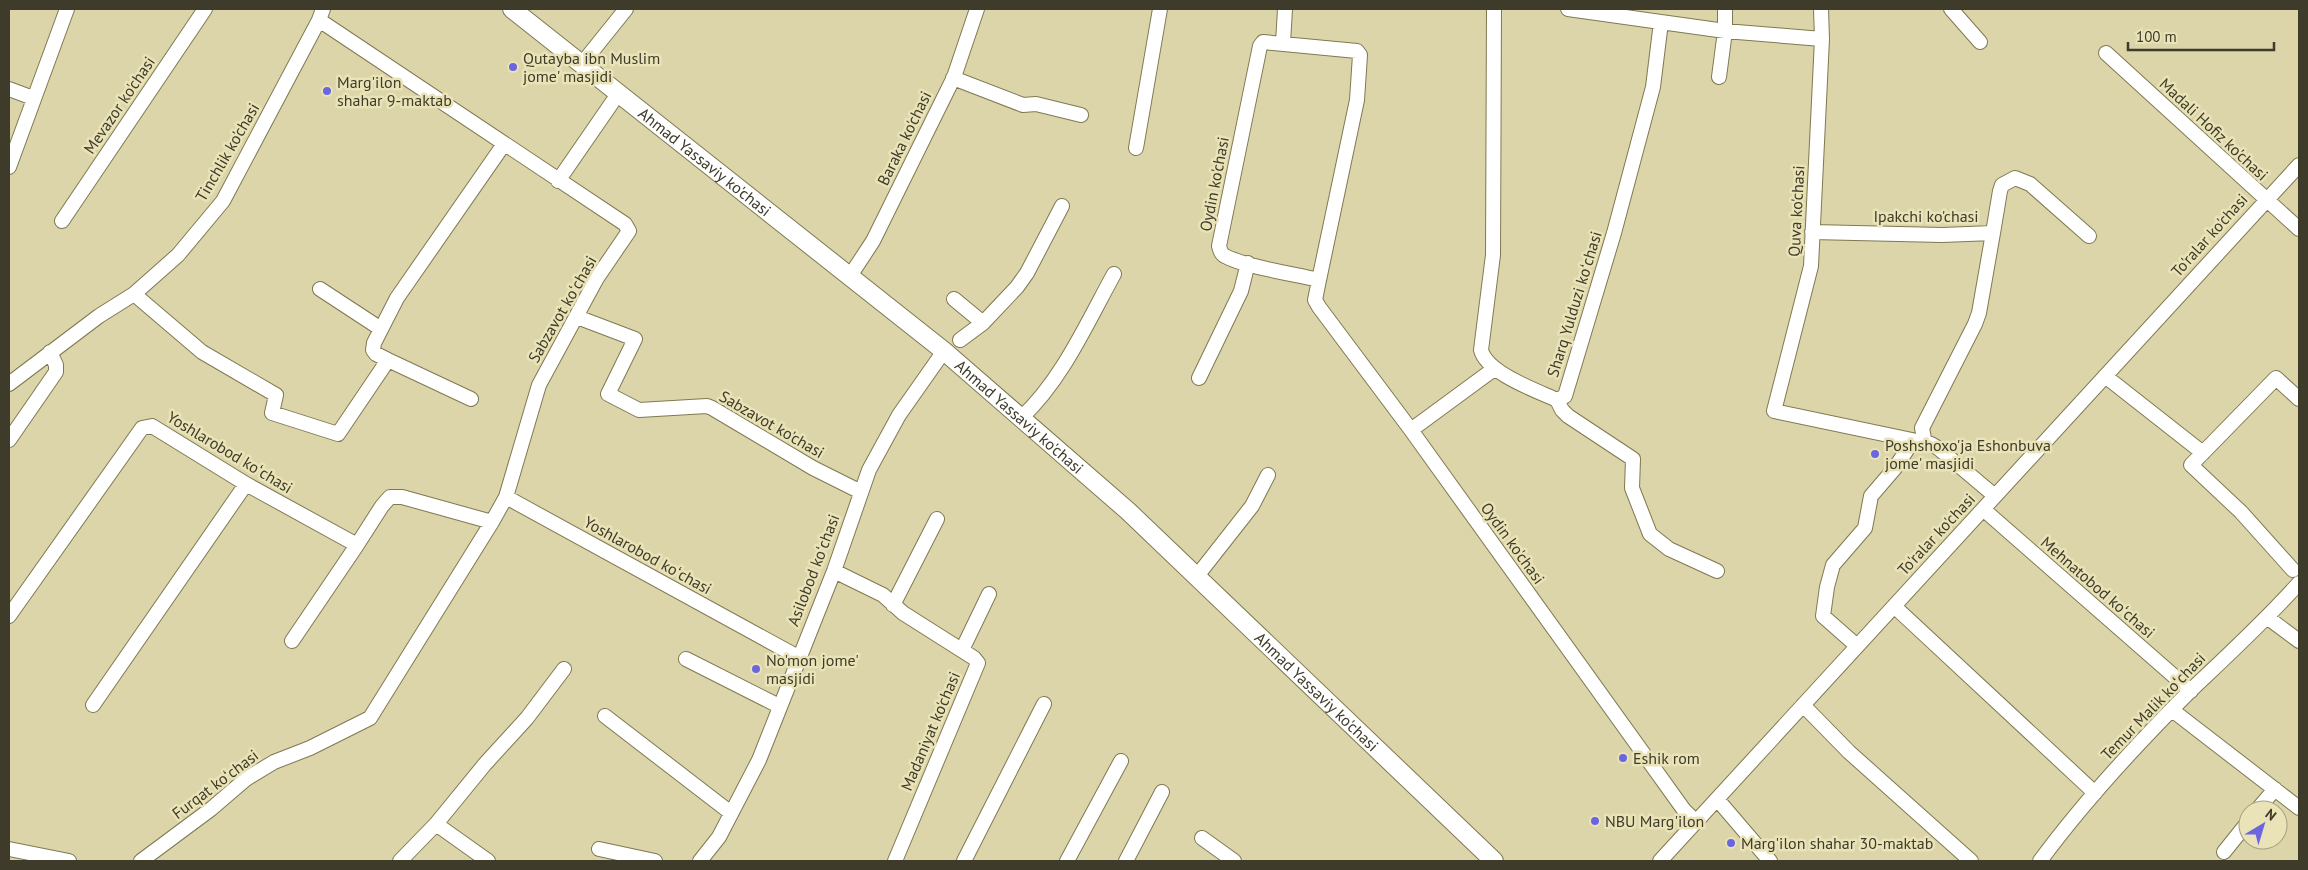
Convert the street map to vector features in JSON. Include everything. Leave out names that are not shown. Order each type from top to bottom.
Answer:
[{"type":"main road","name":"Ahmad Yassaviy ko'chasi","points":[[512,9],[944,351],[1128,511],[1494,861]]},
{"type":"street","points":[[9,167],[67,9]]},
{"type":"street","name":"Mevazor ko'chasi","points":[[62,221],[205,9]]},
{"type":"street","points":[[581,65],[626,9]]},
{"type":"street","name":"Baraka ko'chasi","points":[[850,276],[873,241],[953,78],[977,9]]},
{"type":"street","points":[[1136,148],[1160,9]]},
{"type":"street","points":[[1283,43],[1285,9]]},
{"type":"street","points":[[1411,430],[1494,370],[1483,358],[1481,350],[1493,254],[1494,9]]},
{"type":"street","points":[[1568,9],[1607,12],[1725,31],[1822,40]]},
{"type":"street","points":[[1719,77],[1725,31],[1724,9]]},
{"type":"street","name":"Quva ko'chasi","points":[[1821,9],[1822,40],[1811,266],[1774,411],[1918,443]]},
{"type":"street","points":[[1951,9],[1980,42]]},
{"type":"street","name":"Sabzavot koʻchasi","points":[[322,12],[504,144],[625,224],[629,231],[597,278],[539,385],[506,497]]},
{"type":"street","name":"Tinchlik ko'chasi","points":[[9,384],[50,352],[134,294],[178,255],[223,201],[322,12]]},
{"type":"street","name":"Sharq Yulduzi koʻchasi","points":[[1494,370],[1557,400],[1565,396],[1614,233],[1653,87],[1661,22]]},
{"type":"street","name":"Oydin ko'chasi","points":[[1318,280],[1248,263],[1224,255],[1220,246],[1260,46],[1263,42],[1357,51],[1360,55],[1357,100],[1318,280],[1316,300],[1319,307],[1411,430],[1678,802],[1696,822]]},
{"type":"street","name":"Madali Hofiz ko'chasi","points":[[2106,52],[2299,230]]},
{"type":"street","points":[[953,78],[1023,105],[1036,104],[1080,115]]},
{"type":"street","points":[[9,89],[33,98]]},
{"type":"street","points":[[558,181],[618,94]]},
{"type":"street","points":[[471,398],[388,360],[376,354],[373,350],[381,329],[408,282],[504,144]]},
{"type":"street","name":"To'ralar ko'chasi","points":[[1660,861],[2299,165]]},
{"type":"street","points":[[1993,233],[2002,186],[2015,178],[2030,184],[2090,236]]},
{"type":"street","points":[[960,340],[983,323],[1017,287],[1027,273],[1062,206]]},
{"type":"street","name":"Ipakchi ko'chasi","points":[[1812,232],[1942,235],[1993,233],[1979,313],[1922,428],[1918,443]]},
{"type":"street","points":[[1200,378],[1240,291],[1248,263]]},
{"type":"street","points":[[1021,418],[1036,404],[1067,358],[1114,274]]},
{"type":"street","points":[[320,289],[381,329]]},
{"type":"street","points":[[134,294],[202,352],[276,395],[272,413],[338,434],[388,360]]},
{"type":"street","points":[[954,299],[983,323]]},
{"type":"street","name":"Sabzavot ko'chasi","points":[[577,317],[636,339],[608,394],[639,410],[707,406],[813,468],[861,492]]},
{"type":"street","name":"Asilobod koʻchasi","points":[[700,861],[719,837],[759,760],[798,657],[834,571],[869,470],[899,415],[944,351]]},
{"type":"street","points":[[9,440],[56,372],[56,366],[50,352]]},
{"type":"street","points":[[2105,376],[2203,453]]},
{"type":"street","points":[[2293,570],[2241,512],[2191,465],[2276,378],[2299,399]]},
{"type":"street","points":[[1557,400],[1562,410],[1568,416],[1633,459],[1632,488],[1650,534],[1669,549],[1716,571]]},
{"type":"street","name":"Yoshlarobod koʻchasi","points":[[9,616],[142,428],[152,426],[246,484],[357,545]]},
{"type":"street","points":[[1857,646],[1823,616],[1827,587],[1833,564],[1865,528],[1871,496],[1918,443],[1938,448],[1995,496]]},
{"type":"street","points":[[1196,576],[1252,506],[1268,475]]},
{"type":"street","points":[[93,705],[246,484]]},
{"type":"street","points":[[292,641],[382,506],[390,497],[402,497],[492,522],[506,497]]},
{"type":"street","name":"Yoshlarobod koʻchasi","points":[[506,497],[798,657]]},
{"type":"street","name":"Mehnatobod koʻchasi","points":[[1983,509],[2191,691]]},
{"type":"street","points":[[893,605],[936,519]]},
{"type":"street","name":"Furqat koʻchasi","points":[[141,861],[211,809],[246,779],[274,762],[310,748],[370,718],[492,522]]},
{"type":"street","name":"Madaniyat ko'chasi","points":[[834,571],[883,595],[893,605],[974,658],[978,663],[895,861]]},
{"type":"street","name":"Temur Malik koʻchasi","points":[[2040,861],[2095,793],[2172,710],[2268,618],[2299,583]]},
{"type":"street","points":[[962,650],[989,594]]},
{"type":"street","points":[[1894,606],[2095,793]]},
{"type":"street","points":[[2268,618],[2299,641]]},
{"type":"street","points":[[686,659],[780,706]]},
{"type":"street","points":[[400,861],[436,824],[485,764],[527,718],[564,669]]},
{"type":"street","points":[[964,861],[1044,704]]},
{"type":"street","points":[[1803,705],[1848,752],[1971,861]]},
{"type":"street","points":[[2172,710],[2299,808]]},
{"type":"street","points":[[605,716],[731,813]]},
{"type":"street","points":[[1067,861],[1121,761]]},
{"type":"street","points":[[2266,800],[2275,789]]},
{"type":"street","points":[[1126,861],[1162,792]]},
{"type":"street","points":[[1716,799],[1770,861]]},
{"type":"street","points":[[436,824],[482,859]]},
{"type":"street","points":[[2224,852],[2238,834]]},
{"type":"street","points":[[1202,838],[1234,861]]},
{"type":"street","points":[[9,849],[69,861]]},
{"type":"street","points":[[598,849],[654,861]]},
{"type":"place","name":"Qutayba ibn Muslim jome' masjidi","points":[[513,67]]},
{"type":"place","name":"Marg'ilon shahar 9-maktab","points":[[327,91]]},
{"type":"place","name":"Poshshoxo'ja Eshonbuva jome' masjidi","points":[[1875,454]]},
{"type":"place","name":"No'mon jome' masjidi","points":[[756,669]]},
{"type":"place","name":"Eshik rom","points":[[1623,758]]},
{"type":"place","name":"NBU Marg'ilon","points":[[1595,821]]},
{"type":"place","name":"Marg'ilon shahar 30-maktab","points":[[1731,843]]}]
